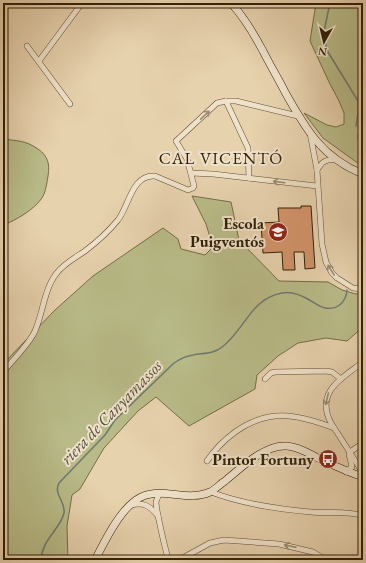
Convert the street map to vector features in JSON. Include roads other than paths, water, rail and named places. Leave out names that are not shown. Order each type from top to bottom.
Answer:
[{"type":"street","points":[[39,61],[82,3]]},
{"type":"street","points":[[231,3],[238,10],[252,31],[298,116],[317,143],[336,160],[363,174]]},
{"type":"street","points":[[27,46],[70,104]]},
{"type":"street","points":[[226,101],[248,148],[249,178]]},
{"type":"street","points":[[3,372],[35,332],[48,290],[57,273],[71,260],[100,239],[109,230],[121,216],[138,183],[147,177],[155,176],[191,190],[194,186],[187,159],[176,141],[217,103],[236,101],[298,116]]},
{"type":"street","points":[[310,133],[317,170],[322,244],[326,262],[337,278],[353,288],[363,289]]},
{"type":"street","points":[[317,170],[323,161],[328,159],[336,160]]},
{"type":"street","points":[[191,173],[213,174],[317,186]]},
{"type":"street","points":[[362,364],[341,379],[328,394],[325,402],[326,414],[363,473]]},
{"type":"street","points":[[265,379],[275,372],[326,371],[332,372],[341,379]]},
{"type":"street","points":[[207,461],[213,451],[225,439],[243,426],[263,418],[285,415],[300,417],[334,428]]},
{"type":"street","points":[[348,451],[363,443]]},
{"type":"street","points":[[95,560],[106,538],[130,505],[143,496],[160,493],[187,496],[211,492],[267,450],[287,446],[303,450],[346,472],[363,476]]},
{"type":"street","points":[[346,472],[352,467],[348,451]]},
{"type":"street","points":[[211,492],[231,500],[281,508],[312,512],[342,512],[363,516]]},
{"type":"street","points":[[160,493],[156,500],[158,517],[165,550],[169,560]]},
{"type":"street","points":[[130,505],[145,505],[152,508],[158,517]]},
{"type":"street","points":[[179,560],[210,543],[224,540],[279,544],[313,552],[326,560]]},
{"type":"waterway","name":"riera de Canyamassos","points":[[330,3],[323,36],[328,52],[358,101],[356,126]]},
{"type":"waterway","name":"riera de Canyamassos","points":[[41,560],[44,546],[59,525],[64,513],[63,505],[58,494],[59,483],[105,435],[115,420],[174,363],[188,356],[209,353],[219,349],[230,340],[255,308],[271,296],[282,293],[293,293],[304,297],[321,307],[334,308],[343,301],[347,290]]},
{"type":"place","name":"Escola Puigventós","points":[[278,232]]},
{"type":"place","name":"Pintor Fortuny","points":[[328,459]]},
{"type":"district","name":"CAL VICENTÓ","points":[[221,158]]}]
